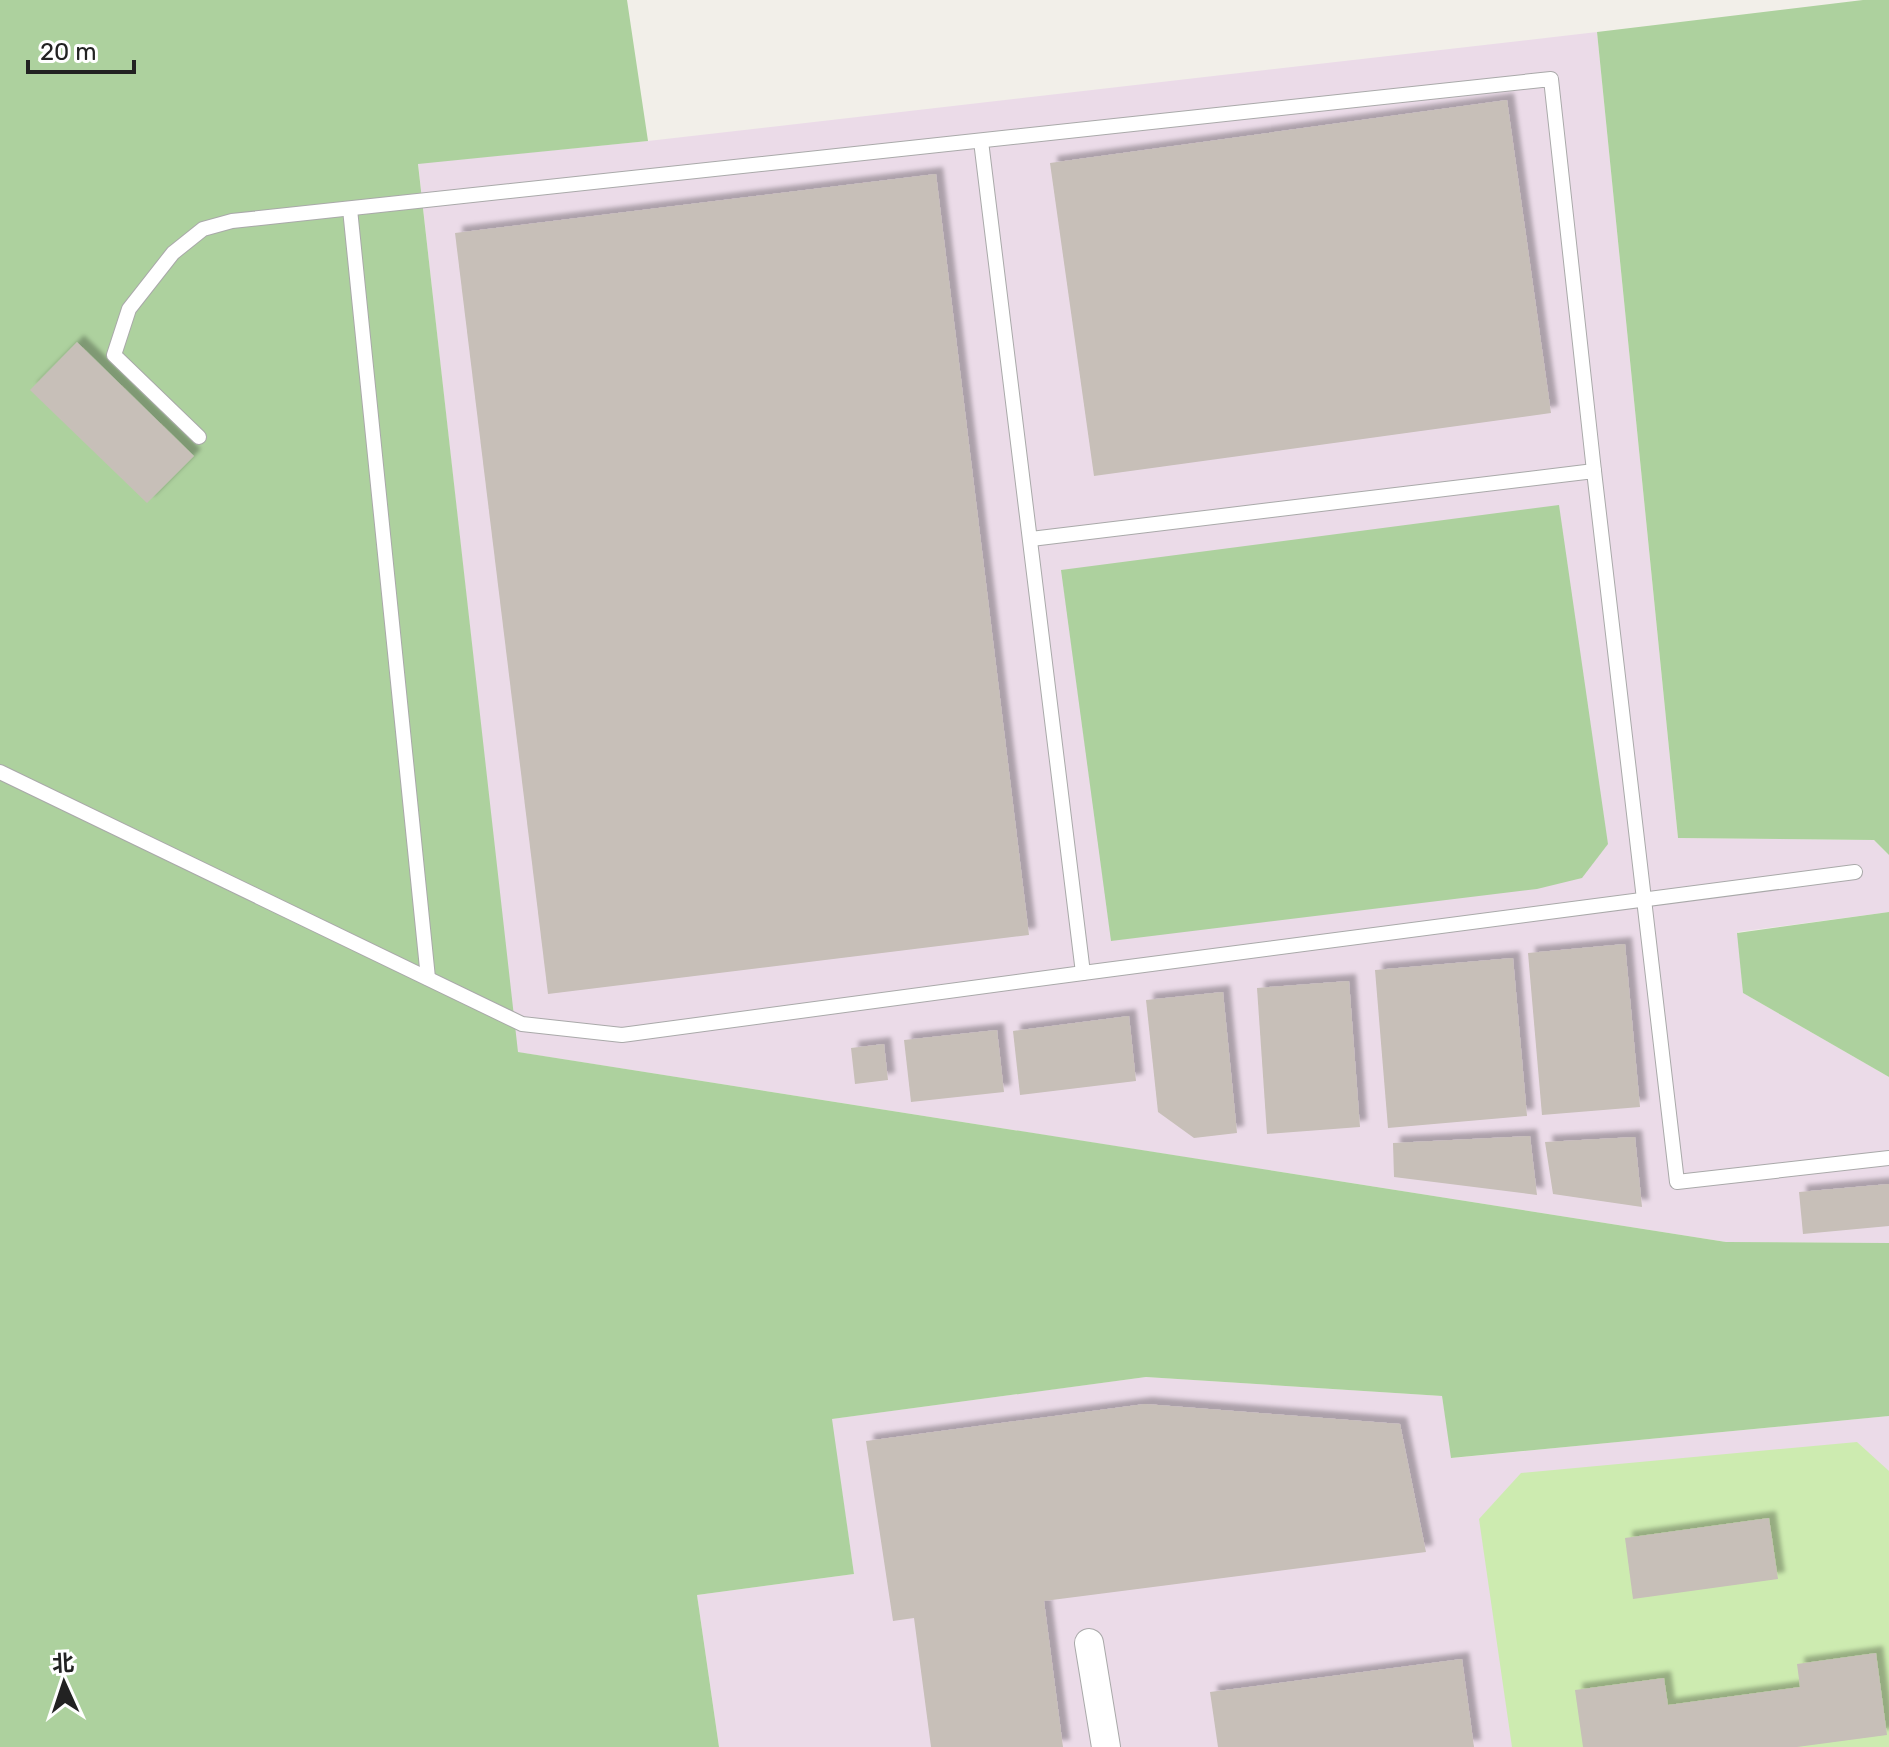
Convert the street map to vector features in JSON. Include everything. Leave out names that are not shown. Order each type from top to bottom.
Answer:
[{"type":"street","points":[[1089,1643],[1106,1747]]},
{"type":"lane","points":[[199,437],[114,355],[129,309],[173,253],[203,229],[232,221],[1551,79],[1677,1182],[1889,1158]]},
{"type":"lane","points":[[981,141],[1083,973]]},
{"type":"lane","points":[[350,209],[428,978]]},
{"type":"lane","points":[[1031,539],[1594,471]]},
{"type":"lane","points":[[0,772],[522,1024],[622,1035],[1855,872]]},
{"type":"shaded area","points":[[1597,32],[1678,838],[1874,840],[1889,855],[1889,912],[1738,932],[1743,993],[1889,1077],[1889,1243],[1726,1242],[517,1052],[418,163],[648,141]]},
{"type":"shaded area","points":[[1146,1377],[1442,1396],[1452,1458],[1889,1416],[1889,1747],[719,1747],[697,1595],[854,1574],[831,1419]]},
{"type":"green space","points":[[0,0],[627,0],[648,141],[418,164],[518,1052],[1726,1242],[1889,1243],[1889,1416],[1451,1458],[1442,1396],[1146,1377],[832,1419],[854,1574],[697,1595],[719,1747],[0,1747]]},
{"type":"green space","points":[[1863,0],[1889,0],[1889,855],[1874,840],[1678,838],[1597,32]]},
{"type":"green space","points":[[1559,505],[1608,844],[1582,878],[1537,889],[1111,941],[1061,570]]},
{"type":"green space","points":[[1889,912],[1889,1077],[1743,993],[1737,933]]},
{"type":"green space","points":[[1857,1442],[1889,1471],[1889,1747],[1512,1747],[1479,1519],[1521,1473]]},
{"type":"building","points":[[1507,100],[1551,413],[1094,476],[1050,163]]},
{"type":"building","points":[[936,174],[1029,935],[548,994],[455,233]]},
{"type":"building","points":[[77,342],[194,456],[147,503],[30,390]]},
{"type":"building","points":[[1625,944],[1640,1107],[1542,1115],[1528,953]]},
{"type":"building","points":[[1513,958],[1527,1116],[1388,1128],[1375,970]]},
{"type":"building","points":[[1349,981],[1360,1127],[1267,1134],[1257,988]]},
{"type":"building","points":[[1223,992],[1237,1133],[1194,1138],[1158,1112],[1146,1000]]},
{"type":"building","points":[[1129,1016],[1136,1081],[1020,1095],[1013,1031]]},
{"type":"building","points":[[997,1030],[1004,1092],[911,1102],[904,1040]]},
{"type":"building","points":[[884,1044],[888,1080],[855,1084],[851,1048]]},
{"type":"building","points":[[1530,1136],[1537,1195],[1394,1177],[1393,1143]]},
{"type":"building","points":[[1635,1137],[1642,1207],[1553,1194],[1545,1142]]},
{"type":"building","points":[[1889,1184],[1889,1226],[1803,1234],[1799,1192]]},
{"type":"building","points":[[1145,1404],[1400,1424],[1426,1552],[1044,1601],[1063,1747],[931,1747],[914,1618],[893,1621],[866,1441]]},
{"type":"building","points":[[1769,1518],[1778,1579],[1633,1599],[1625,1538]]},
{"type":"building","points":[[1876,1653],[1887,1735],[1797,1747],[1583,1747],[1575,1690],[1664,1678],[1668,1705],[1800,1687],[1797,1664]]},
{"type":"building","points":[[1462,1659],[1474,1747],[1218,1747],[1210,1692]]}]
